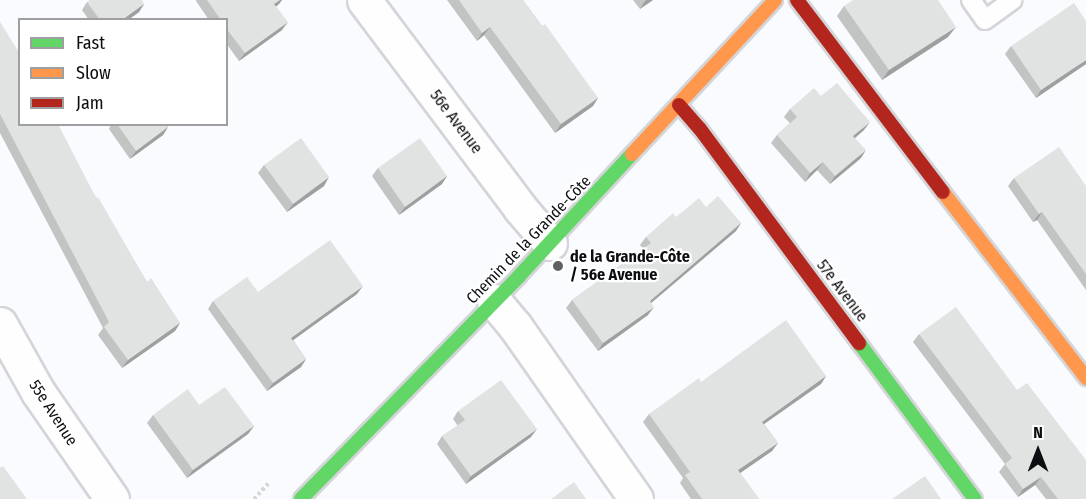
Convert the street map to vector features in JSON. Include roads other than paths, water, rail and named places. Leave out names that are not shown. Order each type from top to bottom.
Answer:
[{"type":"street","name":"56e Avenue","points":[[364,0],[520,208],[550,243]]},
{"type":"street","name":"Chemin de la Grande-Côte","points":[[301,499],[550,243],[775,0]]},
{"type":"street","points":[[797,0],[1086,378]]},
{"type":"street","name":"57e Avenue","points":[[679,105],[700,129],[975,499]]},
{"type":"street","points":[[494,301],[515,326],[636,499]]},
{"type":"street","name":"55e Avenue","points":[[0,324],[38,392],[112,499]]},
{"type":"lane","points":[[971,0],[985,20],[1013,0]]},
{"type":"place","name":"de la Grande-Côte / 56e Avenue","points":[[558,266]]}]
